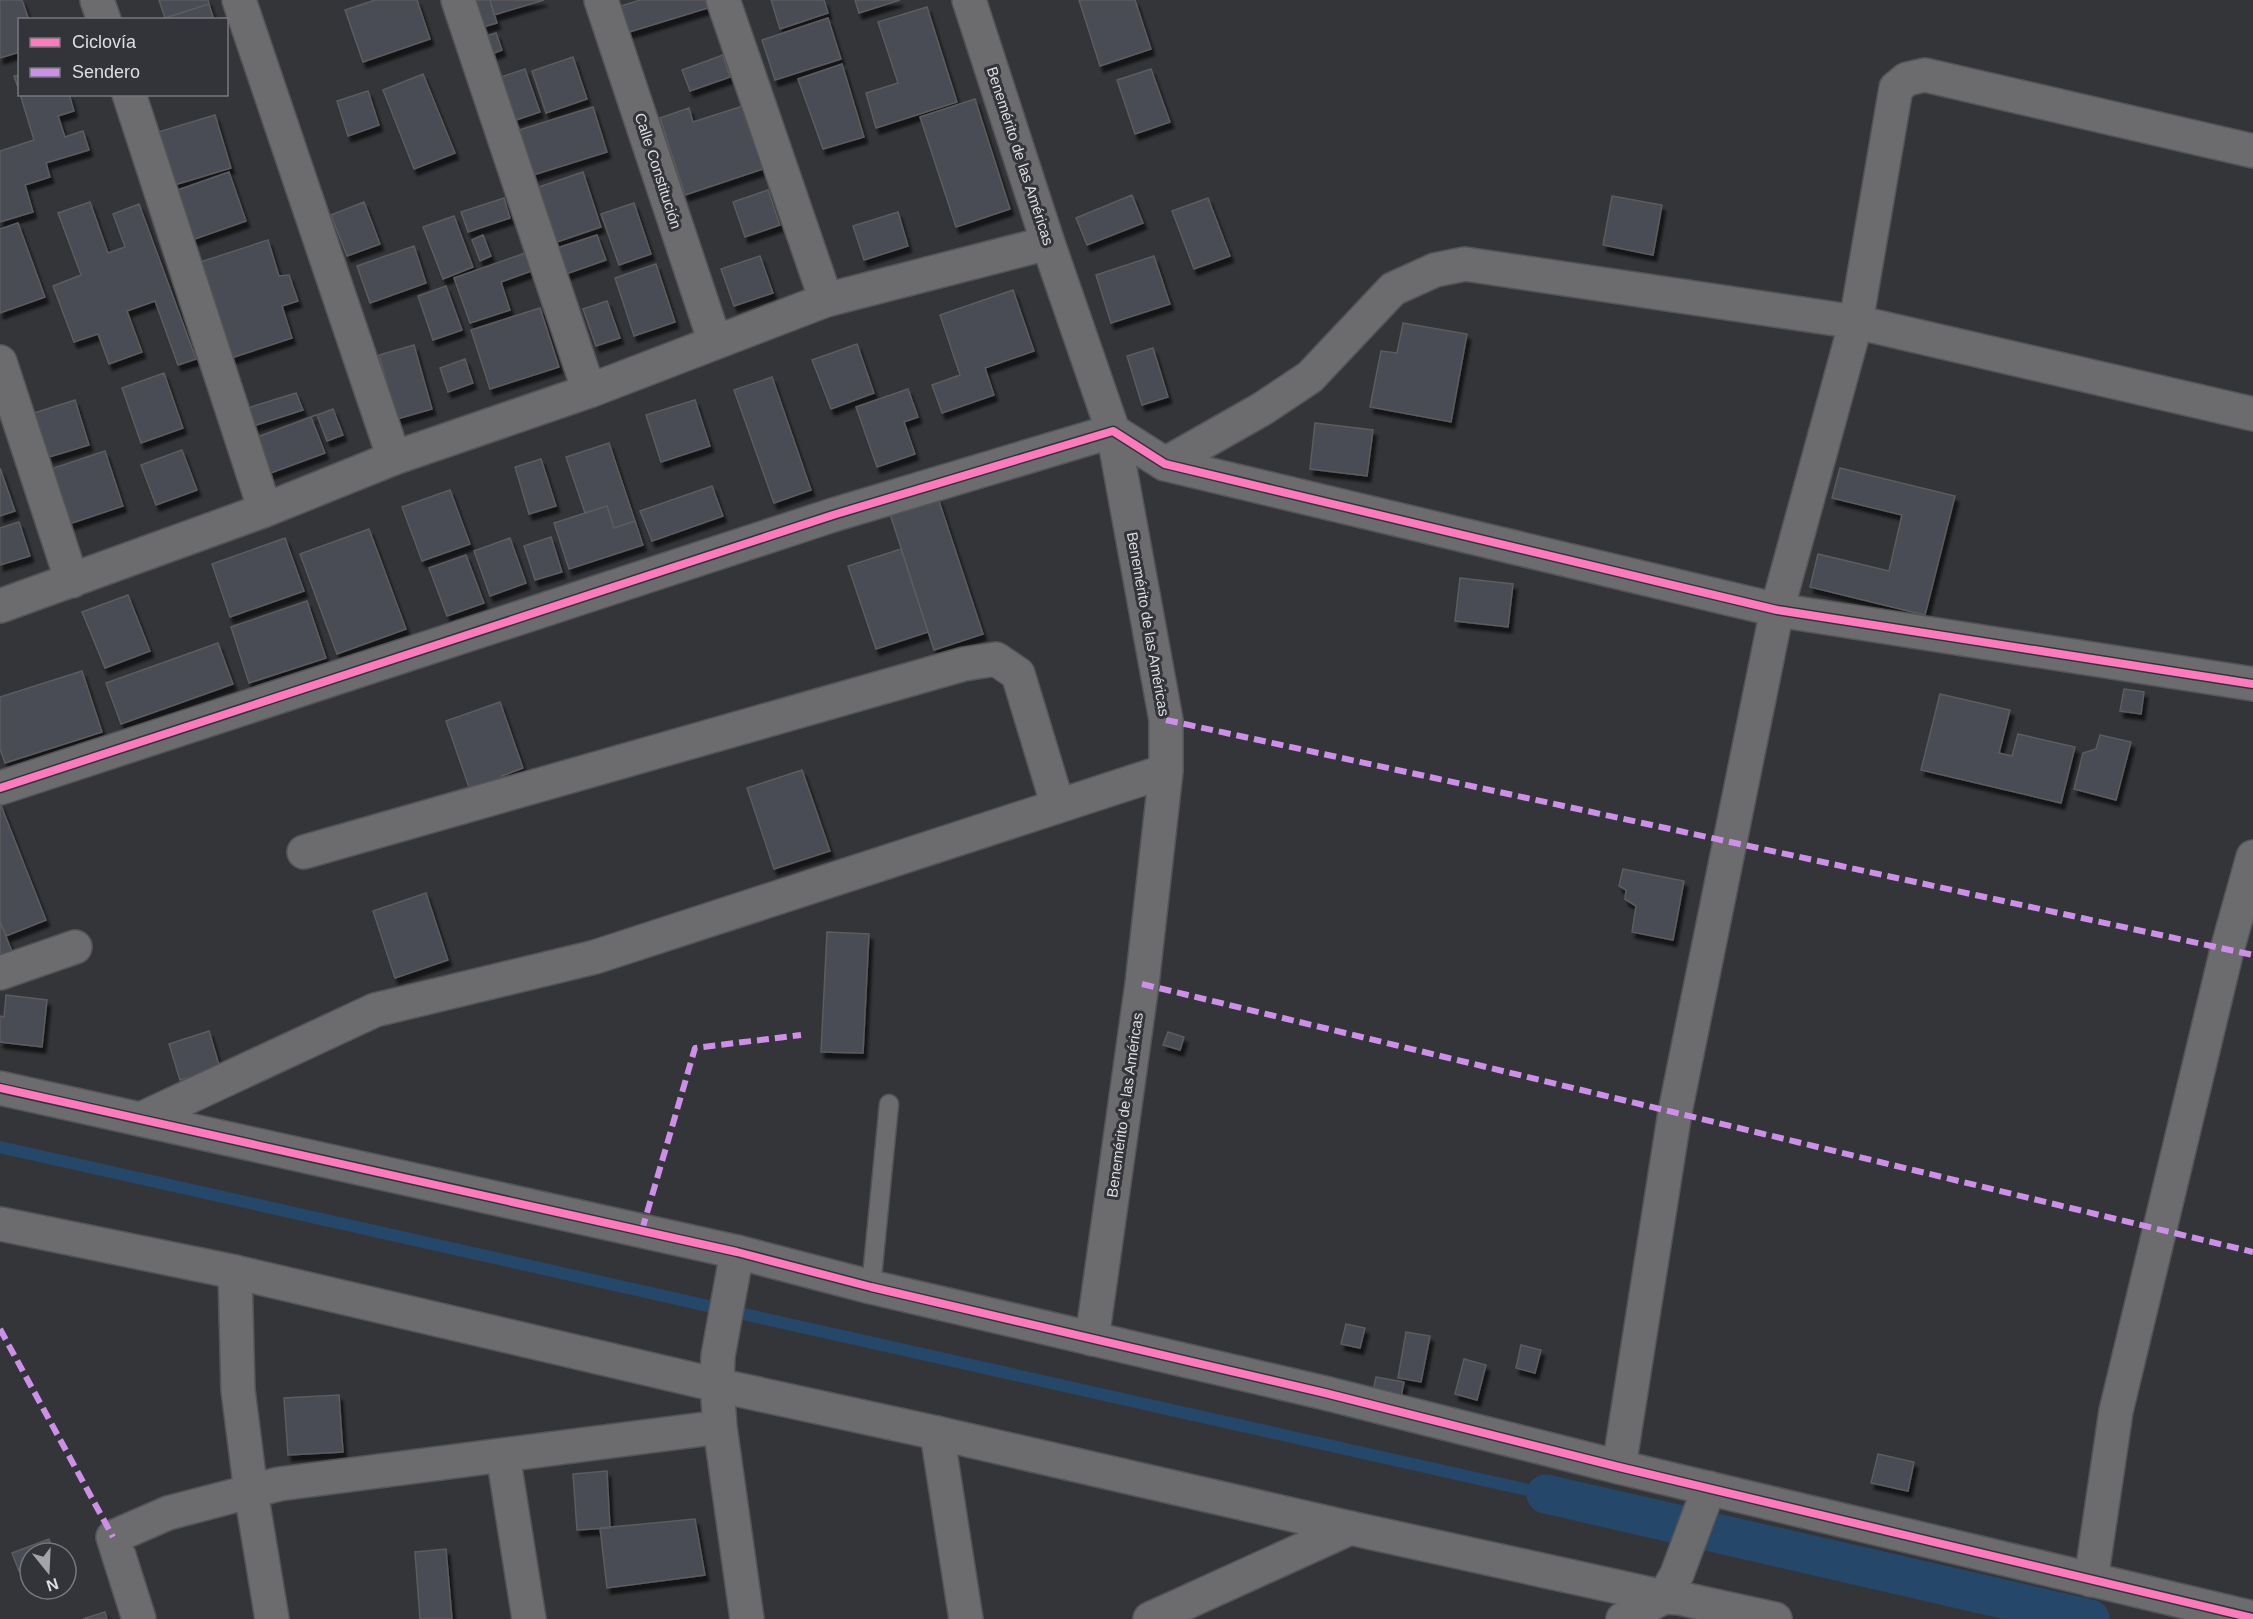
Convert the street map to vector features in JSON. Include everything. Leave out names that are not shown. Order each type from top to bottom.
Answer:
[{"type":"street","points":[[97,0],[103,18]]},
{"type":"street","points":[[239,0],[394,458]]},
{"type":"street","points":[[459,0],[589,391]]},
{"type":"street","name":"Calle Constitución","points":[[601,0],[715,342]]},
{"type":"street","points":[[723,0],[826,300]]},
{"type":"street","name":"Benemérito de las Américas","points":[[969,0],[1048,243],[1113,431],[1166,720],[1166,771],[1142,984],[1092,1340]]},
{"type":"street","points":[[1619,1467],[1675,1112],[1777,610],[1856,322],[1896,88],[1907,79],[1925,75],[2253,151]]},
{"type":"street","points":[[130,96],[265,510]]},
{"type":"street","points":[[0,606],[265,510],[394,458],[589,391],[826,300],[1048,243]]},
{"type":"street","points":[[1165,464],[1262,409],[1310,377],[1393,289],[1435,270],[1466,264],[1856,322],[2253,414]]},
{"type":"street","points":[[0,362],[72,581]]},
{"type":"street","points":[[0,788],[833,515],[1113,431],[1165,464],[1777,610],[2253,684]]},
{"type":"street","points":[[304,852],[964,664],[996,659],[1018,674],[1058,806]]},
{"type":"street","points":[[141,1119],[375,1010],[595,957],[1166,771]]},
{"type":"street","points":[[2091,1580],[2116,1411],[2224,961],[2253,856]]},
{"type":"street","points":[[0,974],[75,947]]},
{"type":"street","points":[[0,1088],[737,1252],[871,1287],[1325,1393],[1619,1467],[2253,1618]]},
{"type":"street","points":[[0,1224],[718,1371],[937,1433],[1350,1528],[1775,1619]]},
{"type":"street","points":[[737,1252],[718,1371],[720,1427],[747,1619]]},
{"type":"street","points":[[235,1272],[238,1390],[251,1492],[272,1619]]},
{"type":"street","points":[[139,1619],[113,1537],[168,1513],[279,1484],[720,1427]]},
{"type":"street","points":[[937,1433],[966,1619]]},
{"type":"street","points":[[503,1455],[529,1619]]},
{"type":"street","points":[[1677,1597],[1696,1522],[1709,1488]]},
{"type":"street","points":[[1150,1619],[1350,1528]]},
{"type":"street","points":[[1623,1619],[1677,1597]]},
{"type":"lane","points":[[871,1287],[889,1104]]},
{"type":"building","points":[[0,0],[22,0],[28,18],[18,18],[18,53],[0,58]]},
{"type":"building","points":[[159,0],[208,0],[209,4],[165,18]]},
{"type":"building","points":[[375,0],[417,0],[430,39],[363,62],[345,10]]},
{"type":"building","points":[[467,0],[490,0],[497,23],[476,29]]},
{"type":"building","points":[[490,0],[544,0],[494,15]]},
{"type":"building","points":[[640,0],[709,0],[711,7],[626,33],[618,7]]},
{"type":"building","points":[[771,0],[824,0],[828,13],[780,29]]},
{"type":"building","points":[[855,0],[900,0],[859,13]]},
{"type":"building","points":[[1079,0],[1135,0],[1151,49],[1100,66]]},
{"type":"building","points":[[209,4],[213,18],[165,18]]},
{"type":"building","points":[[927,7],[957,102],[876,128],[866,93],[898,83],[878,22]]},
{"type":"building","points":[[828,18],[841,59],[775,80],[762,40]]},
{"type":"building","points":[[496,33],[502,50],[481,58],[475,40]]},
{"type":"building","points":[[723,55],[730,77],[690,91],[682,70]]},
{"type":"building","points":[[573,57],[587,99],[546,113],[532,71]]},
{"type":"building","points":[[842,64],[864,137],[823,149],[798,79]]},
{"type":"building","points":[[525,69],[540,112],[510,122],[495,79]]},
{"type":"building","points":[[1151,69],[1170,122],[1135,134],[1117,80]]},
{"type":"building","points":[[423,74],[455,153],[414,169],[383,90]]},
{"type":"building","points":[[18,75],[18,87],[14,76]]},
{"type":"building","points":[[368,91],[379,125],[348,136],[337,101]]},
{"type":"building","points":[[21,96],[70,96],[74,111],[58,116],[65,137],[83,131],[89,150],[46,163],[50,177],[25,185],[33,212],[0,222],[0,151],[34,140]]},
{"type":"building","points":[[975,99],[1010,209],[956,227],[920,117]]},
{"type":"building","points":[[746,105],[766,168],[685,195],[660,118],[689,108],[693,122]]},
{"type":"building","points":[[593,107],[607,152],[530,176],[516,131]]},
{"type":"building","points":[[215,115],[231,168],[171,186],[155,133]]},
{"type":"building","points":[[229,172],[246,221],[189,241],[172,192]]},
{"type":"building","points":[[583,172],[601,227],[548,245],[530,190]]},
{"type":"building","points":[[768,190],[780,225],[745,237],[733,202]]},
{"type":"building","points":[[1132,195],[1143,223],[1087,245],[1076,218]]},
{"type":"building","points":[[1612,196],[1662,205],[1653,255],[1603,245]]},
{"type":"building","points":[[504,198],[510,218],[468,232],[461,212]]},
{"type":"building","points":[[1208,198],[1230,256],[1194,269],[1172,211]]},
{"type":"building","points":[[90,202],[108,253],[125,247],[113,214],[139,204],[196,359],[178,365],[155,301],[127,311],[142,352],[109,364],[98,334],[74,342],[53,286],[81,275],[58,213]]},
{"type":"building","points":[[364,202],[380,244],[347,256],[331,215]]},
{"type":"building","points":[[634,203],[651,254],[619,265],[601,214]]},
{"type":"building","points":[[898,212],[908,246],[864,260],[853,226]]},
{"type":"building","points":[[454,216],[473,267],[443,279],[423,227]]},
{"type":"building","points":[[18,223],[45,297],[0,313],[0,229]]},
{"type":"building","points":[[483,235],[491,256],[480,261],[472,240]]},
{"type":"building","points":[[597,235],[606,260],[563,275],[554,249]]},
{"type":"building","points":[[268,240],[279,276],[289,275],[298,301],[282,306],[292,338],[222,361],[191,265]]},
{"type":"building","points":[[414,246],[426,283],[370,303],[357,266]]},
{"type":"building","points":[[528,252],[534,270],[501,282],[510,310],[470,323],[454,278]]},
{"type":"building","points":[[760,256],[773,293],[734,306],[721,269]]},
{"type":"building","points":[[1154,256],[1170,304],[1111,323],[1096,275]]},
{"type":"building","points":[[656,264],[675,322],[634,336],[615,278]]},
{"type":"building","points":[[446,286],[462,330],[433,340],[418,296]]},
{"type":"building","points":[[1013,290],[1034,351],[985,368],[994,395],[942,413],[932,385],[960,375],[940,315]]},
{"type":"building","points":[[607,301],[620,338],[596,346],[583,309]]},
{"type":"building","points":[[540,308],[559,367],[490,389],[471,330]]},
{"type":"building","points":[[1403,323],[1467,334],[1451,422],[1370,407],[1381,351],[1397,353]]},
{"type":"building","points":[[857,344],[874,393],[831,409],[812,360]]},
{"type":"building","points":[[414,345],[432,409],[397,419],[379,355]]},
{"type":"building","points":[[1153,348],[1168,397],[1142,405],[1127,356]]},
{"type":"building","points":[[465,359],[473,383],[448,392],[440,368]]},
{"type":"building","points":[[164,373],[183,428],[141,443],[122,388]]},
{"type":"building","points":[[772,377],[811,490],[774,503],[734,390]]},
{"type":"building","points":[[908,389],[918,417],[904,422],[915,454],[877,467],[856,407]]},
{"type":"building","points":[[296,393],[303,410],[247,428],[241,410]]},
{"type":"building","points":[[75,400],[89,445],[49,457],[34,413]]},
{"type":"building","points":[[695,400],[710,446],[661,462],[646,415]]},
{"type":"building","points":[[333,409],[343,435],[327,441],[317,415]]},
{"type":"building","points":[[316,415],[311,417],[325,453],[268,474],[255,438]]},
{"type":"building","points":[[1315,423],[1373,430],[1367,476],[1310,469]]},
{"type":"building","points":[[609,443],[635,521],[614,528],[607,506],[585,513],[566,457]]},
{"type":"building","points":[[182,450],[197,490],[156,505],[141,465]]},
{"type":"building","points":[[105,451],[123,506],[69,524],[51,469]]},
{"type":"building","points":[[541,459],[556,506],[529,514],[515,467]]},
{"type":"building","points":[[0,468],[15,511],[0,516]]},
{"type":"building","points":[[1840,468],[1955,496],[1925,615],[1810,587],[1818,554],[1889,571],[1902,515],[1832,498]]},
{"type":"building","points":[[712,486],[723,516],[652,541],[640,511]]},
{"type":"building","points":[[450,490],[470,544],[422,561],[402,507]]},
{"type":"building","points":[[938,498],[983,634],[934,650],[890,514]]},
{"type":"building","points":[[607,506],[614,528],[635,521],[643,545],[569,569],[554,523]]},
{"type":"building","points":[[19,522],[30,556],[0,565],[0,528]]},
{"type":"building","points":[[369,529],[406,629],[337,654],[300,554]]},
{"type":"building","points":[[551,537],[562,572],[535,580],[524,546]]},
{"type":"building","points":[[285,538],[304,591],[230,617],[212,564]]},
{"type":"building","points":[[510,538],[526,583],[490,596],[474,551]]},
{"type":"building","points":[[901,549],[928,632],[876,649],[848,566]]},
{"type":"building","points":[[466,555],[484,603],[447,616],[429,568]]},
{"type":"building","points":[[1460,578],[1513,584],[1508,627],[1455,621]]},
{"type":"building","points":[[128,595],[150,651],[105,668],[82,612]]},
{"type":"building","points":[[307,601],[326,658],[249,683],[231,627]]},
{"type":"building","points":[[218,643],[233,684],[121,724],[106,683]]},
{"type":"building","points":[[82,671],[102,732],[5,763],[0,749],[0,697]]},
{"type":"building","points":[[2124,689],[2144,692],[2141,714],[2120,711]]},
{"type":"building","points":[[1940,694],[2010,710],[1999,753],[2012,756],[2018,734],[2075,747],[2061,803],[1921,770]]},
{"type":"building","points":[[500,702],[523,768],[502,776],[505,784],[472,796],[446,721]]},
{"type":"building","points":[[2100,735],[2131,742],[2116,800],[2074,789],[2083,753],[2096,749]]},
{"type":"building","points":[[802,770],[830,851],[774,869],[747,788]]},
{"type":"building","points":[[0,803],[46,920],[6,936],[0,921]]},
{"type":"building","points":[[1623,869],[1684,881],[1673,940],[1632,932],[1636,906],[1625,899],[1626,890],[1619,886]]},
{"type":"building","points":[[426,893],[448,960],[395,978],[373,911]]},
{"type":"building","points":[[0,921],[14,957],[0,963]]},
{"type":"building","points":[[827,932],[869,934],[863,1053],[821,1052]]},
{"type":"building","points":[[6,995],[47,1000],[42,1047],[0,1042],[0,1016],[4,1017]]},
{"type":"building","points":[[209,1031],[220,1068],[180,1080],[169,1044]]},
{"type":"building","points":[[1168,1032],[1184,1037],[1180,1050],[1163,1045]]},
{"type":"building","points":[[1346,1324],[1365,1328],[1360,1348],[1341,1344]]},
{"type":"building","points":[[1406,1332],[1430,1336],[1421,1382],[1398,1378]]},
{"type":"building","points":[[1521,1345],[1541,1350],[1535,1373],[1516,1368]]},
{"type":"building","points":[[1464,1359],[1486,1365],[1477,1400],[1455,1394]]},
{"type":"building","points":[[1376,1377],[1404,1382],[1401,1397],[1373,1391]]},
{"type":"building","points":[[339,1395],[343,1452],[288,1455],[284,1398]]},
{"type":"building","points":[[1878,1454],[1914,1462],[1908,1491],[1871,1483]]},
{"type":"building","points":[[607,1471],[610,1528],[577,1530],[573,1474]]},
{"type":"building","points":[[695,1519],[705,1575],[607,1588],[600,1528]]},
{"type":"building","points":[[446,1549],[452,1619],[420,1619],[415,1552]]},
{"type":"building","points":[[18,1551],[18,1568],[12,1553]]},
{"type":"building","points":[[105,1612],[107,1619],[83,1619]]},
{"type":"waterway","points":[[0,1147],[1546,1494]]},
{"type":"waterway","points":[[1546,1494],[2090,1619]]},
{"type":"marked path","points":[[1166,720],[2253,955]]},
{"type":"marked path","points":[[1142,984],[2253,1252]]},
{"type":"marked path","points":[[642,1230],[695,1048],[801,1035]]},
{"type":"marked path","points":[[0,1329],[113,1537]]},
{"type":"cycle path","points":[[0,788],[833,515],[1113,431],[1165,464],[1777,610],[2253,684]]},
{"type":"cycle path","points":[[0,1088],[737,1252],[871,1287],[1325,1393],[1619,1467],[2253,1618]]}]
